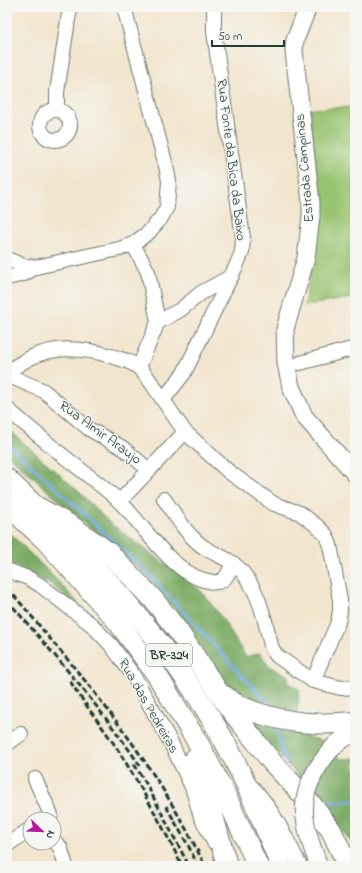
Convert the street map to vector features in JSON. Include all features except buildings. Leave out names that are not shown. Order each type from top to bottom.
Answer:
[{"type":"highway","name":"BR-324","points":[[7,479],[37,507],[110,584],[174,663],[221,736],[242,775],[281,866]]},
{"type":"highway","name":"BR-324","points":[[7,505],[45,540],[118,622],[157,675],[201,748],[225,794],[258,866]]},
{"type":"highway","points":[[37,507],[70,524],[108,552],[153,599],[178,631],[227,705],[268,756],[312,805],[331,830],[348,866]]},
{"type":"highway","points":[[157,675],[202,777],[227,866]]},
{"type":"highway","points":[[212,683],[227,698],[235,703],[267,716],[295,723],[316,724],[355,722]]},
{"type":"main road","name":"Estrada Campinas","points":[[308,7],[295,40],[294,50],[311,203],[311,216],[306,258],[285,329],[286,363],[291,387],[304,416],[355,474]]},
{"type":"main road","points":[[319,866],[305,824],[304,808],[306,794],[311,778],[319,764],[337,743],[355,732]]},
{"type":"street","points":[[57,110],[57,92],[70,7]]},
{"type":"street","points":[[7,259],[24,266],[36,266],[119,249],[133,244],[149,232],[161,218],[167,207],[169,181],[124,7]]},
{"type":"street","name":"Rua Fonte da Bica da Baixo","points":[[163,400],[184,374],[232,276],[242,252],[243,238],[214,32],[214,7]]},
{"type":"street","points":[[133,244],[148,272],[158,322],[139,367]]},
{"type":"street","points":[[7,278],[24,274],[36,266]]},
{"type":"street","points":[[158,322],[180,310],[201,293],[232,276]]},
{"type":"street","points":[[7,373],[30,358],[41,353],[69,348],[100,353],[139,367],[185,432],[228,472],[274,504],[300,513],[318,526],[326,535],[330,545],[339,592],[340,611],[338,622],[313,681]]},
{"type":"street","points":[[300,364],[355,348]]},
{"type":"street","name":"Rua Almir Araujo","points":[[7,373],[44,391],[89,429],[123,448],[149,470]]},
{"type":"street","points":[[7,409],[120,501],[174,562],[195,576],[208,582],[215,583],[220,582],[225,578],[233,563]]},
{"type":"street","points":[[120,501],[185,432]]},
{"type":"street","points":[[164,499],[190,535],[205,548],[233,563],[243,573],[257,595],[274,653],[313,681],[341,688],[355,687]]},
{"type":"street","name":"Rua das Pedreiras","points":[[7,570],[28,578],[40,585],[92,625],[111,645],[133,675],[170,741],[192,787],[201,817],[227,866]]},
{"type":"street","points":[[7,744],[21,734]]},
{"type":"street","points":[[242,775],[262,797],[292,848],[300,866]]},
{"type":"street","points":[[35,778],[51,811]]},
{"type":"street","points":[[9,839],[22,833]]},
{"type":"street","points":[[61,851],[66,866]]},
{"type":"green space","points":[[355,107],[355,297],[304,306],[314,254],[319,206],[310,109]]},
{"type":"green space","points":[[7,428],[77,490],[110,523],[200,590],[222,618],[246,657],[260,653],[270,667],[289,676],[287,682],[300,690],[294,733],[324,742],[341,759],[355,758],[355,847],[324,808],[318,791],[301,779],[252,724],[177,612],[145,574],[79,519],[7,454]]},
{"type":"green space","points":[[7,530],[58,581],[90,616],[86,617],[51,584],[7,563]]},
{"type":"waterway","points":[[7,443],[147,572],[268,702],[272,710]]},
{"type":"waterway","points":[[275,725],[287,765]]},
{"type":"waterway","points":[[319,800],[332,802],[355,800]]},
{"type":"railway","points":[[7,588],[74,667],[136,749],[173,806],[205,866]]},
{"type":"railway","points":[[7,600],[93,702],[141,767]]},
{"type":"railway","points":[[70,681],[127,764],[182,866]]},
{"type":"railway","points":[[134,764],[147,785],[189,866]]},
{"type":"railway","points":[[166,806],[198,866]]}]
